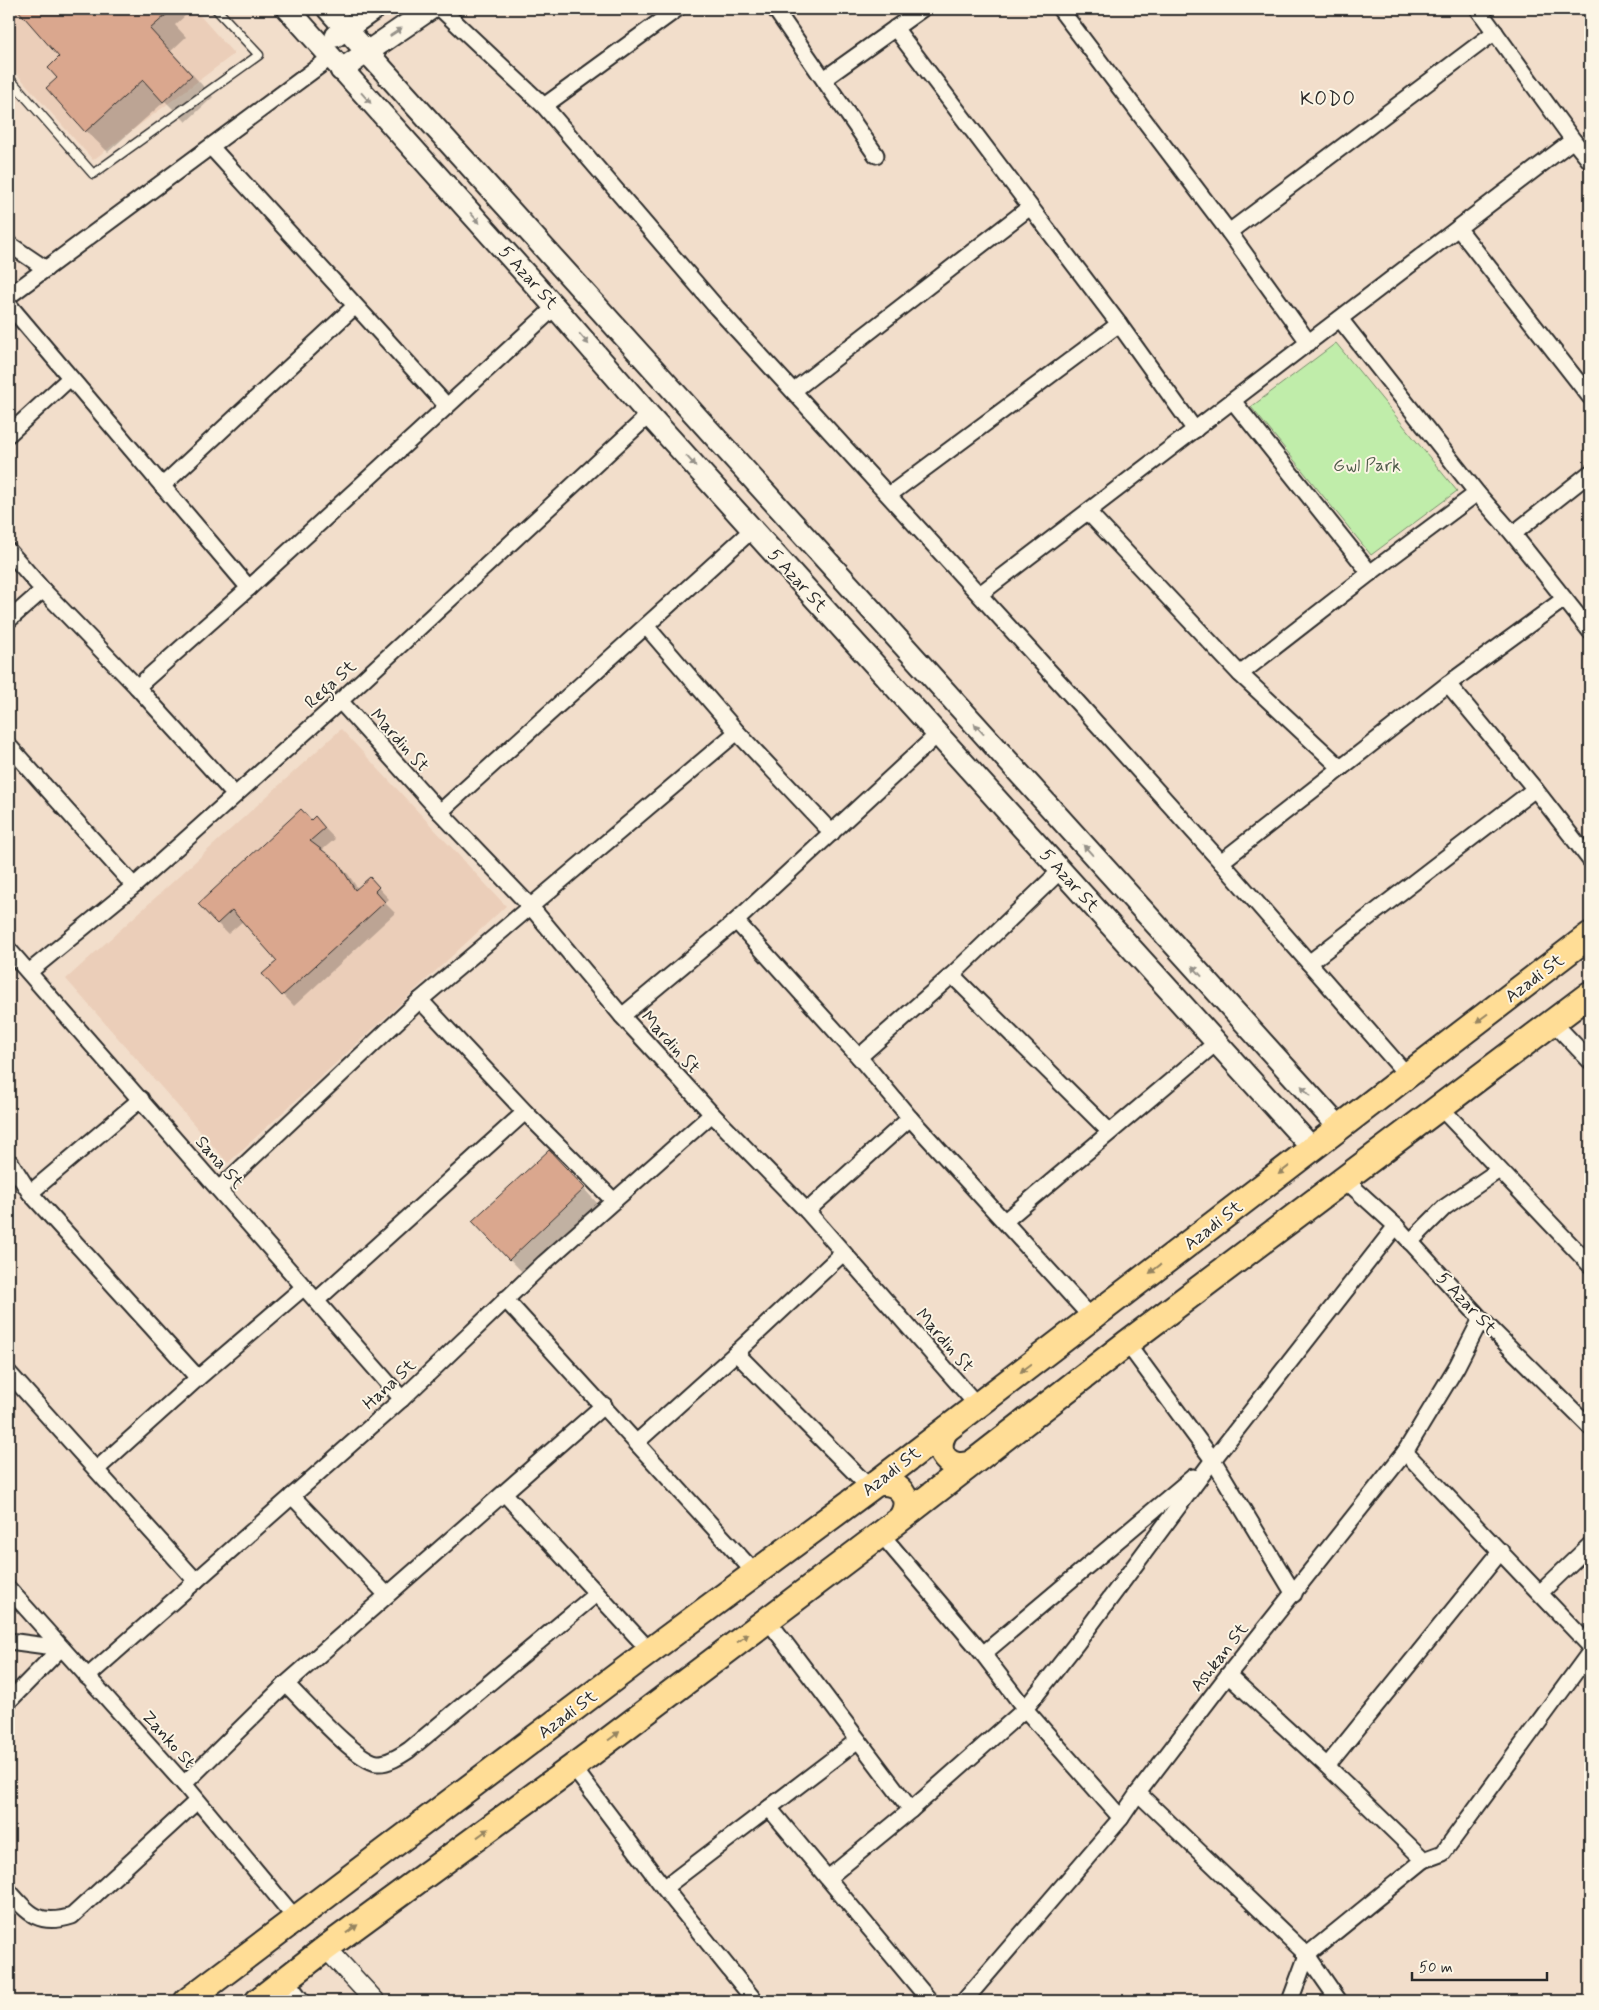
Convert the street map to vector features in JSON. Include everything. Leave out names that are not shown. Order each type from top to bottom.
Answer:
[{"type":"highway","name":"Azadi St","points":[[187,2001],[872,1486],[1590,935]]},
{"type":"highway","points":[[258,2001],[326,1948],[573,1767],[891,1527],[1127,1343],[1438,1106],[1590,994]]},
{"type":"main road","name":"5 Azar St","points":[[288,9],[556,306],[649,414],[1312,1148]]},
{"type":"main road","name":"5 Azar St","points":[[328,9],[1339,1127]]},
{"type":"main road","points":[[331,58],[346,29],[374,9]]},
{"type":"main road","points":[[331,58],[367,52],[430,9]]},
{"type":"main road","points":[[879,668],[905,647]]},
{"type":"main road","points":[[948,1428],[942,1434],[940,1442],[941,1451],[945,1458],[952,1464],[960,1466],[976,1461]]},
{"type":"main road","points":[[872,1486],[890,1483],[902,1491],[906,1506],[891,1527]]},
{"type":"street","points":[[442,9],[544,106],[711,300],[980,594],[1221,862],[1407,1075]]},
{"type":"street","points":[[544,106],[677,9]]},
{"type":"street","points":[[776,9],[876,155]]},
{"type":"street","points":[[824,79],[922,9]]},
{"type":"street","points":[[1060,9],[1229,232],[1309,343]]},
{"type":"street","points":[[1478,9],[1590,161]]},
{"type":"street","points":[[895,28],[1119,324],[1195,430]]},
{"type":"street","points":[[1229,232],[1495,32]]},
{"type":"street","points":[[9,296],[331,58]]},
{"type":"street","points":[[980,594],[1573,140]]},
{"type":"street","points":[[212,147],[354,307],[446,406]]},
{"type":"street","points":[[793,391],[1030,207]]},
{"type":"street","points":[[1458,228],[1590,397]]},
{"type":"street","points":[[9,244],[46,269]]},
{"type":"street","points":[[9,305],[249,588]]},
{"type":"street","points":[[137,687],[249,588],[556,306]]},
{"type":"street","points":[[162,486],[354,307]]},
{"type":"street","points":[[1340,319],[1477,493],[1513,534],[1590,631]]},
{"type":"street","points":[[889,495],[1119,324]]},
{"type":"street","points":[[9,434],[70,378]]},
{"type":"street","points":[[1233,400],[1370,573]]},
{"type":"street","name":"Rega St","points":[[29,972],[134,886],[234,794],[340,701],[649,414]]},
{"type":"street","points":[[1513,534],[1590,474]]},
{"type":"street","points":[[1240,674],[1477,493]]},
{"type":"street","points":[[1088,512],[1240,674],[1341,768]]},
{"type":"street","points":[[440,812],[753,529]]},
{"type":"street","points":[[9,551],[43,590],[137,687],[234,794]]},
{"type":"street","points":[[9,620],[43,590]]},
{"type":"street","points":[[1221,862],[1448,684],[1564,599]]},
{"type":"street","points":[[646,626],[737,732],[832,833]]},
{"type":"street","points":[[1448,684],[1535,789],[1590,860]]},
{"type":"street","name":"Mardin St","points":[[340,701],[440,812],[531,907],[622,1016],[712,1114],[807,1211],[977,1405]]},
{"type":"street","points":[[219,1189],[420,1000],[737,732]]},
{"type":"street","points":[[622,1016],[736,921],[938,734]]},
{"type":"street","points":[[9,746],[134,886]]},
{"type":"street","points":[[1309,963],[1535,789]]},
{"type":"street","points":[[859,1057],[952,975],[1062,870]]},
{"type":"street","points":[[736,921],[859,1057],[910,1118],[1092,1318]]},
{"type":"street","name":"Sana St","points":[[9,950],[402,1399]]},
{"type":"street","points":[[952,975],[1110,1132]]},
{"type":"street","points":[[420,1000],[525,1112],[613,1200]]},
{"type":"street","points":[[1553,1022],[1590,1061]]},
{"type":"street","points":[[1005,1221],[1217,1042]]},
{"type":"street","points":[[30,1193],[140,1099]]},
{"type":"street","points":[[1438,1106],[1590,1265]]},
{"type":"street","points":[[317,1300],[525,1112]]},
{"type":"street","name":"Hana St","points":[[87,1677],[402,1399],[505,1299],[613,1200],[712,1114]]},
{"type":"street","points":[[807,1211],[910,1118]]},
{"type":"street","points":[[9,1162],[30,1193],[198,1378]]},
{"type":"street","points":[[1410,1242],[1445,1207],[1499,1170]]},
{"type":"street","name":"5 Azar St","points":[[1344,1179],[1396,1226],[1481,1320],[1590,1427]]},
{"type":"street","points":[[828,1878],[911,1810],[1025,1709],[1077,1643],[1213,1460],[1396,1226]]},
{"type":"street","points":[[637,1442],[843,1253]]},
{"type":"street","points":[[97,1470],[198,1378],[304,1287]]},
{"type":"street","points":[[505,1299],[756,1574]]},
{"type":"street","name":"Ashkan St","points":[[964,2001],[1121,1818],[1138,1792],[1228,1675],[1405,1452],[1457,1366],[1481,1320]]},
{"type":"street","points":[[1127,1343],[1213,1460],[1294,1594]]},
{"type":"street","points":[[736,1353],[872,1486]]},
{"type":"street","points":[[9,1373],[196,1581]]},
{"type":"street","points":[[184,1784],[286,1684],[604,1406]]},
{"type":"street","points":[[1405,1452],[1541,1592],[1590,1646]]},
{"type":"street","points":[[982,1654],[1213,1460]]},
{"type":"street","points":[[504,1492],[650,1652]]},
{"type":"street","points":[[292,1496],[387,1594]]},
{"type":"street","points":[[891,1527],[982,1654],[1025,1709],[1121,1818]]},
{"type":"street","points":[[1541,1592],[1590,1545]]},
{"type":"street","points":[[1327,1766],[1500,1551]]},
{"type":"street","name":"Zanko St","points":[[9,1589],[184,1784],[296,1918]]},
{"type":"street","points":[[286,1684],[357,1753],[376,1763],[392,1760],[409,1750],[596,1594]]},
{"type":"street","points":[[767,1619],[911,1810]]},
{"type":"street","points":[[9,1641],[61,1648]]},
{"type":"street","points":[[9,1701],[61,1648]]},
{"type":"street","points":[[1290,2001],[1307,1955],[1424,1860],[1443,1853],[1590,1652]]},
{"type":"street","points":[[1228,1675],[1327,1766],[1424,1860]]},
{"type":"street","points":[[664,1888],[858,1740]]},
{"type":"street","points":[[573,1767],[664,1888],[755,2001]]},
{"type":"street","points":[[1138,1792],[1307,1955],[1339,2001]]},
{"type":"street","points":[[9,1891],[28,1913],[42,1920],[58,1921],[72,1916],[197,1801]]},
{"type":"street","points":[[769,1808],[930,2001]]},
{"type":"street","points":[[326,1948],[375,2001]]},
{"type":"street","points":[[286,1980],[302,2001]]},
{"type":"lane","points":[[9,78],[93,174],[259,54],[216,9]]},
{"type":"shaded area","points":[[9,9],[194,9],[234,54],[93,160],[9,65]]},
{"type":"shaded area","points":[[341,729],[506,906],[228,1163],[66,979]]},
{"type":"green space","name":"Gwl Park","points":[[1336,343],[1457,491],[1371,555],[1251,407]]},
{"type":"building","points":[[17,9],[173,9],[150,29],[192,75],[163,102],[143,80],[85,132],[46,88],[57,78],[48,68],[59,57]]},
{"type":"building","points":[[301,809],[311,820],[315,816],[325,828],[310,841],[338,862],[355,890],[370,877],[379,887],[375,891],[385,902],[282,996],[262,974],[277,961],[232,910],[217,924],[198,904]]},
{"type":"building","points":[[549,1150],[585,1188],[509,1260],[472,1221]]},
{"type":"district","name":"KODO","points":[[1328,98]]}]
